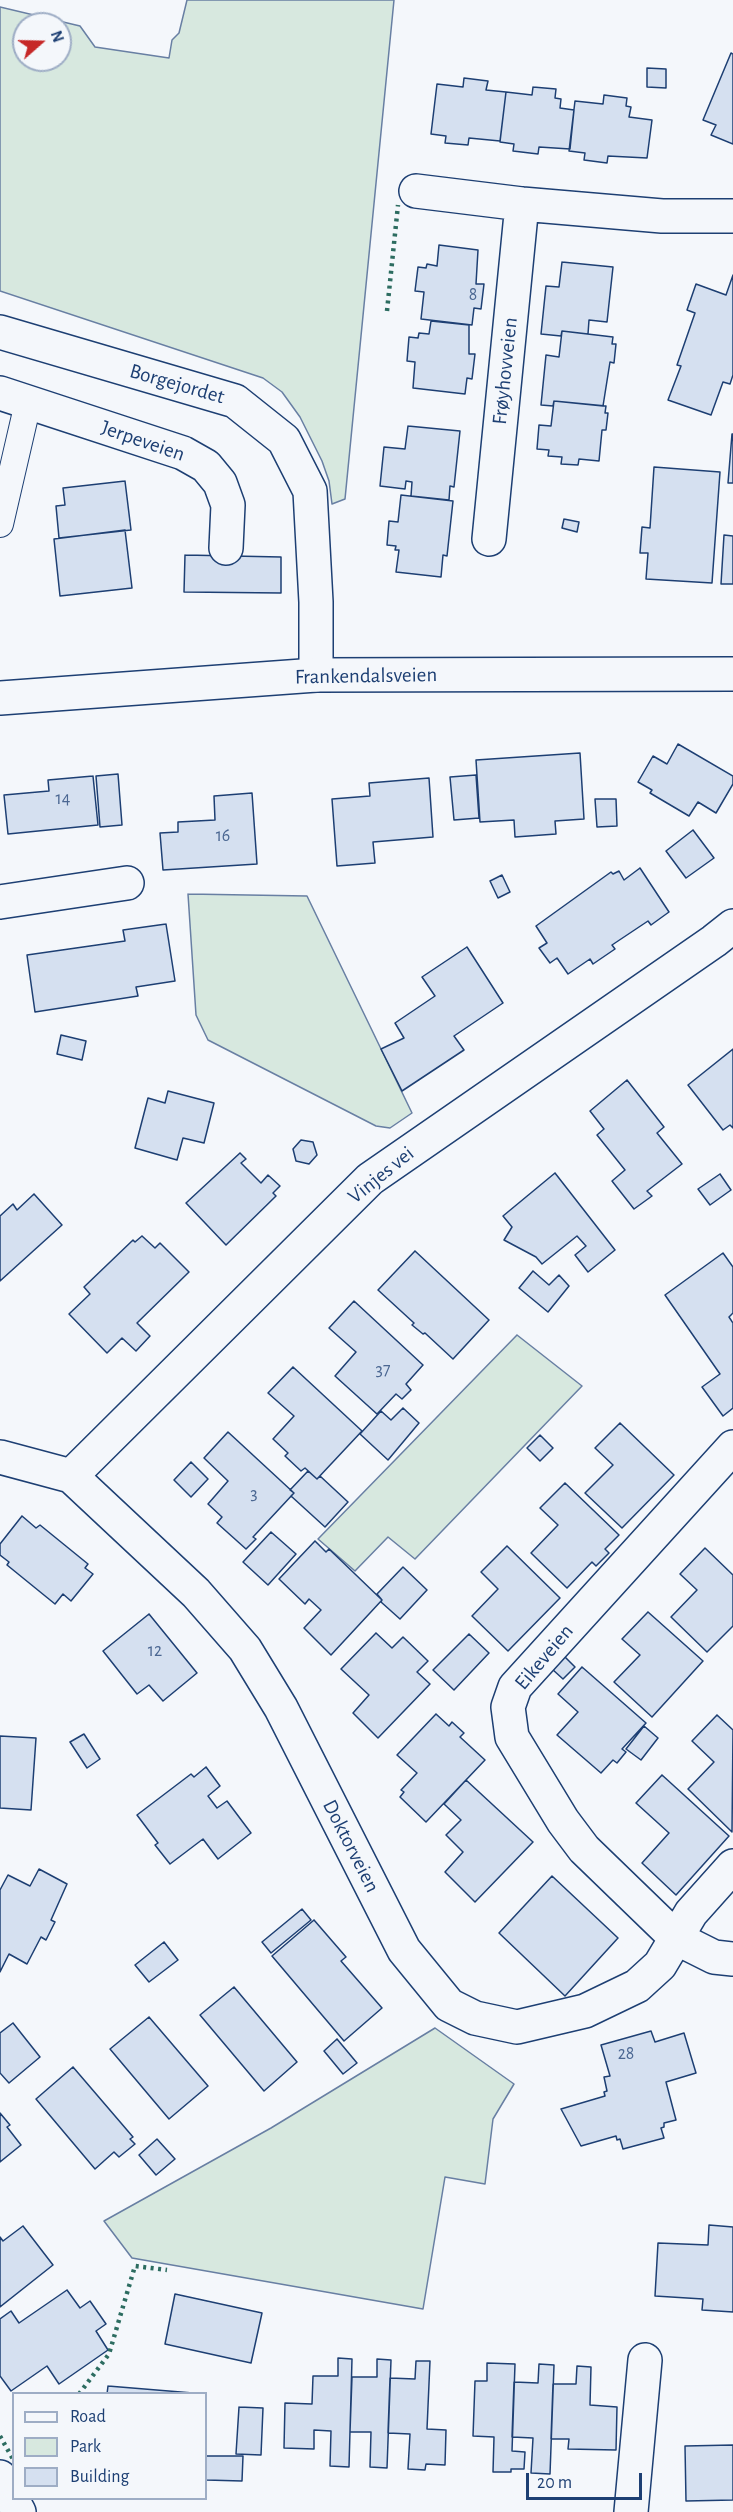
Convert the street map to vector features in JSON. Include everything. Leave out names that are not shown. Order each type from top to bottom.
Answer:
[{"type":"street","points":[[416,191],[522,204],[662,216],[733,216]]},
{"type":"street","name":"Frøyhovveien","points":[[489,539],[522,204]]},
{"type":"street","name":"Borgejordet","points":[[0,332],[235,401],[284,440],[310,491],[316,602],[316,675]]},
{"type":"street","name":"Jerpeveien","points":[[0,524],[14,398],[183,453],[206,466],[220,483],[228,505],[226,548]]},
{"type":"street","name":"Frankendalsveien","points":[[0,698],[316,675],[733,674]]},
{"type":"street","points":[[0,902],[127,883]]},
{"type":"street","name":"Vinjes vei","points":[[71,1476],[370,1179],[733,926]]},
{"type":"street","name":"Eikeveien","points":[[733,1447],[515,1687],[508,1707],[512,1737],[563,1821],[584,1849],[676,1938],[714,1957],[733,1959]]},
{"type":"street","name":"Doktorveien","points":[[0,1457],[71,1476],[196,1593],[245,1649],[281,1708],[404,1950],[449,2005],[475,2018],[517,2027],[585,2011],[637,1986],[660,1965],[691,1913],[733,1866]]},
{"type":"street","points":[[631,2512],[645,2360]]},
{"type":"street","points":[[0,2477],[12,2499]]},
{"type":"green space","points":[[187,0],[394,0],[345,499],[332,504],[329,481],[322,461],[300,417],[282,392],[263,378],[0,291],[0,7],[21,12],[12,12],[12,72],[72,72],[72,24],[80,26],[95,47],[169,58],[172,40],[179,33]]},
{"type":"green space","points":[[188,894],[307,896],[412,1113],[390,1128],[376,1126],[208,1040],[196,1015]]},
{"type":"green space","points":[[517,1335],[582,1386],[415,1559],[388,1537],[355,1571],[318,1539]]},
{"type":"green space","points":[[435,2028],[514,2084],[493,2119],[485,2184],[445,2177],[423,2309],[132,2258],[104,2221],[271,2128]]},
{"type":"building","points":[[731,53],[733,54],[733,144],[711,135],[716,125],[703,120]]},
{"type":"building","points":[[647,68],[666,69],[666,88],[647,87]]},
{"type":"building","points":[[464,78],[488,81],[486,90],[506,92],[500,141],[469,138],[468,145],[445,143],[446,136],[431,134],[437,84],[463,87]]},
{"type":"building","points":[[533,87],[556,89],[555,98],[561,99],[560,108],[574,110],[570,149],[539,147],[538,154],[513,151],[514,144],[500,142],[506,92],[532,95]]},
{"type":"building","points":[[604,95],[627,98],[626,106],[631,107],[629,117],[652,120],[647,158],[608,156],[607,163],[584,160],[585,153],[569,151],[575,101],[603,104]]},
{"type":"building","points":[[439,245],[478,250],[476,284],[484,284],[481,309],[474,308],[472,325],[421,319],[424,292],[415,291],[418,267],[426,268],[427,264],[437,266]]},
{"type":"building","points":[[562,262],[613,267],[607,322],[589,320],[588,334],[562,331],[561,336],[541,334],[546,286],[559,287]]},
{"type":"building","points":[[733,275],[733,375],[730,384],[723,382],[711,415],[668,400],[681,366],[677,365],[695,313],[687,310],[696,284],[726,295]]},
{"type":"building","points":[[431,321],[469,325],[469,354],[475,354],[472,379],[467,378],[465,394],[413,388],[415,362],[407,361],[409,337],[418,338],[419,333],[429,334]]},
{"type":"building","points":[[562,331],[613,337],[612,344],[616,344],[614,363],[610,362],[603,406],[554,401],[553,406],[541,405],[546,355],[559,357]]},
{"type":"building","points":[[554,401],[606,406],[605,413],[608,413],[606,430],[602,430],[599,461],[579,459],[578,465],[561,464],[562,457],[548,456],[549,450],[537,449],[539,425],[551,426]]},
{"type":"building","points":[[408,426],[460,431],[454,487],[450,486],[449,500],[411,496],[412,482],[406,481],[405,489],[380,486],[384,447],[405,449]]},
{"type":"building","points":[[732,434],[733,483],[728,483]]},
{"type":"building","points":[[654,467],[720,472],[712,583],[646,579],[648,553],[640,553],[642,527],[650,528]]},
{"type":"building","points":[[125,481],[131,530],[59,538],[56,506],[65,505],[63,488]]},
{"type":"building","points":[[401,495],[453,501],[447,556],[443,555],[441,577],[396,572],[399,550],[395,550],[396,546],[387,545],[389,521],[398,522]]},
{"type":"building","points":[[564,519],[579,522],[577,532],[562,528]]},
{"type":"building","points":[[125,530],[132,588],[60,596],[54,539]]},
{"type":"building","points":[[724,535],[733,536],[733,584],[721,584]]},
{"type":"building","points":[[185,555],[281,557],[281,593],[184,592]]},
{"type":"building","points":[[678,744],[733,776],[733,784],[716,813],[698,802],[689,816],[650,793],[652,790],[638,782],[653,756],[667,764]]},
{"type":"building","points":[[580,753],[584,819],[555,821],[556,834],[515,837],[514,820],[480,822],[476,760]]},
{"type":"building","points":[[118,774],[122,825],[100,827],[96,776]]},
{"type":"building","points":[[476,775],[479,818],[454,820],[450,777]]},
{"type":"building","points":[[93,776],[98,825],[8,834],[4,795],[49,791],[48,780]]},
{"type":"building","points":[[429,778],[433,837],[373,842],[375,863],[337,866],[332,799],[370,796],[369,783]]},
{"type":"building","points":[[252,793],[257,864],[163,870],[160,833],[178,832],[178,822],[215,820],[214,796]]},
{"type":"building","points":[[595,799],[616,799],[617,826],[597,827]]},
{"type":"building","points":[[693,830],[714,858],[686,878],[666,851]]},
{"type":"building","points":[[640,868],[669,912],[651,925],[648,921],[612,945],[615,949],[593,964],[590,959],[568,974],[557,958],[550,963],[539,948],[547,943],[536,926],[611,872],[613,874],[619,871],[624,880]]},
{"type":"building","points":[[502,875],[510,892],[498,898],[490,881]]},
{"type":"building","points":[[166,924],[175,981],[136,987],[138,996],[35,1012],[27,955],[125,941],[123,930]]},
{"type":"building","points":[[467,947],[503,1003],[454,1036],[464,1050],[402,1091],[381,1049],[404,1038],[395,1023],[435,996],[422,977]]},
{"type":"building","points":[[61,1035],[86,1041],[82,1060],[57,1054]]},
{"type":"building","points":[[733,1049],[733,1128],[730,1125],[723,1130],[688,1085]]},
{"type":"building","points":[[627,1080],[664,1127],[657,1133],[682,1164],[647,1191],[652,1196],[634,1209],[612,1181],[625,1170],[597,1135],[604,1129],[590,1111]]},
{"type":"building","points":[[168,1091],[214,1103],[204,1143],[183,1138],[177,1160],[135,1148],[148,1098],[165,1103]]},
{"type":"building","points":[[301,1140],[313,1142],[317,1155],[309,1164],[296,1161],[293,1149]]},
{"type":"building","points":[[240,1153],[246,1159],[241,1163],[261,1183],[268,1175],[280,1186],[273,1193],[276,1196],[226,1245],[186,1203]]},
{"type":"building","points":[[555,1173],[615,1250],[588,1272],[575,1255],[586,1246],[577,1236],[542,1264],[536,1257],[504,1240],[512,1227],[503,1216]]},
{"type":"building","points":[[720,1174],[731,1190],[710,1205],[698,1189]]},
{"type":"building","points":[[34,1194],[62,1225],[0,1281],[0,1216],[13,1204],[17,1210]]},
{"type":"building","points":[[142,1236],[155,1248],[160,1243],[189,1272],[137,1323],[150,1336],[136,1351],[122,1338],[107,1353],[69,1314],[90,1294],[84,1287],[133,1240],[135,1242]]},
{"type":"building","points":[[415,1251],[489,1320],[453,1359],[425,1333],[423,1334],[412,1325],[414,1323],[378,1290]]},
{"type":"building","points":[[723,1253],[733,1267],[733,1313],[729,1317],[733,1323],[733,1408],[723,1416],[702,1387],[720,1374],[665,1295]]},
{"type":"building","points":[[533,1271],[549,1285],[559,1275],[569,1286],[548,1312],[519,1288]]},
{"type":"building","points":[[354,1301],[423,1365],[406,1384],[411,1390],[402,1399],[396,1394],[377,1414],[335,1376],[356,1352],[329,1328]]},
{"type":"building","points":[[293,1367],[362,1431],[317,1479],[305,1468],[301,1471],[285,1456],[288,1453],[273,1439],[294,1416],[268,1393]]},
{"type":"building","points":[[403,1408],[419,1423],[388,1460],[360,1434],[381,1411],[391,1420]]},
{"type":"building","points":[[620,1423],[674,1475],[622,1528],[585,1493],[613,1465],[595,1448]]},
{"type":"building","points":[[228,1432],[294,1493],[253,1537],[256,1539],[246,1549],[217,1523],[222,1517],[208,1504],[228,1481],[204,1458]]},
{"type":"building","points":[[540,1435],[553,1448],[540,1461],[527,1448]]},
{"type":"building","points":[[191,1462],[208,1479],[191,1497],[174,1480]]},
{"type":"building","points":[[308,1471],[317,1479],[320,1476],[348,1502],[325,1527],[291,1496],[294,1493],[290,1490]]},
{"type":"building","points":[[565,1483],[619,1535],[605,1549],[609,1553],[596,1566],[592,1562],[567,1588],[531,1553],[558,1525],[540,1508]]},
{"type":"building","points":[[22,1516],[36,1528],[40,1525],[88,1564],[85,1568],[93,1574],[71,1601],[63,1594],[55,1604],[7,1565],[9,1562],[0,1555],[0,1544]]},
{"type":"building","points":[[271,1532],[296,1554],[268,1585],[243,1562]]},
{"type":"building","points":[[315,1541],[326,1552],[329,1549],[382,1600],[331,1655],[304,1628],[321,1610],[309,1599],[305,1604],[279,1579]]},
{"type":"building","points":[[507,1546],[560,1598],[508,1651],[472,1616],[498,1589],[481,1572]]},
{"type":"building","points":[[705,1548],[733,1575],[733,1626],[707,1652],[671,1617],[697,1590],[680,1574]]},
{"type":"building","points":[[403,1567],[427,1590],[400,1619],[381,1602],[377,1594]]},
{"type":"building","points":[[648,1612],[703,1661],[652,1717],[614,1682],[640,1655],[622,1639]]},
{"type":"building","points":[[149,1614],[197,1673],[163,1701],[149,1685],[137,1694],[103,1651]]},
{"type":"building","points":[[376,1633],[392,1648],[403,1637],[428,1661],[417,1672],[430,1684],[378,1738],[353,1713],[369,1695],[341,1669]]},
{"type":"building","points":[[469,1634],[489,1653],[454,1690],[433,1670]]},
{"type":"building","points":[[564,1656],[575,1667],[563,1679],[552,1669]]},
{"type":"building","points":[[582,1667],[646,1723],[622,1749],[626,1752],[617,1763],[613,1760],[601,1773],[557,1735],[578,1712],[558,1694]]},
{"type":"building","points":[[436,1714],[449,1726],[452,1722],[464,1733],[460,1737],[485,1760],[426,1822],[400,1797],[404,1792],[401,1790],[417,1773],[397,1755]]},
{"type":"building","points":[[717,1715],[733,1730],[732,1832],[688,1789],[714,1762],[692,1741]]},
{"type":"building","points":[[644,1726],[658,1738],[641,1760],[626,1749]]},
{"type":"building","points":[[84,1734],[100,1759],[87,1768],[70,1742]]},
{"type":"building","points":[[0,1736],[36,1738],[31,1810],[0,1808]]},
{"type":"building","points":[[206,1767],[220,1786],[208,1796],[217,1808],[227,1801],[251,1833],[218,1859],[203,1839],[170,1864],[155,1845],[158,1843],[137,1815],[191,1774],[194,1777]]},
{"type":"building","points":[[662,1775],[729,1836],[676,1895],[642,1863],[669,1833],[636,1803]]},
{"type":"building","points":[[466,1780],[533,1842],[475,1902],[445,1872],[463,1852],[446,1835],[461,1820],[444,1804]]},
{"type":"building","points":[[39,1869],[67,1884],[51,1920],[55,1922],[46,1940],[41,1937],[27,1964],[9,1954],[0,1972],[0,1890],[8,1875],[30,1886]]},
{"type":"building","points":[[552,1876],[618,1938],[565,1996],[499,1933]]},
{"type":"building","points":[[302,1909],[311,1920],[271,1953],[262,1942]]},
{"type":"building","points":[[314,1920],[346,1957],[341,1961],[382,2008],[344,2041],[272,1956]]},
{"type":"building","points":[[164,1942],[178,1960],[149,1982],[135,1965]]},
{"type":"building","points":[[234,1987],[297,2062],[264,2091],[200,2015]]},
{"type":"building","points":[[149,2017],[208,2086],[169,2119],[110,2049]]},
{"type":"building","points":[[13,2023],[40,2057],[9,2083],[0,2073],[0,2033]]},
{"type":"building","points":[[651,2031],[655,2042],[684,2033],[696,2073],[666,2082],[676,2120],[664,2123],[664,2127],[661,2128],[664,2138],[623,2149],[620,2139],[617,2140],[616,2136],[581,2146],[561,2109],[605,2096],[604,2092],[607,2091],[604,2077],[610,2076],[601,2045]]},
{"type":"building","points":[[337,2039],[357,2063],[343,2074],[324,2051]]},
{"type":"building","points":[[73,2067],[133,2137],[130,2139],[135,2144],[119,2157],[114,2152],[95,2169],[36,2099]]},
{"type":"building","points":[[0,2113],[10,2125],[7,2127],[21,2145],[0,2162]]},
{"type":"building","points":[[157,2139],[175,2159],[156,2175],[139,2155]]},
{"type":"building","points":[[709,2225],[733,2227],[733,2312],[702,2310],[703,2299],[655,2296],[658,2243],[708,2245]]},
{"type":"building","points":[[23,2226],[53,2265],[0,2307],[0,2237],[3,2241]]},
{"type":"building","points":[[67,2290],[80,2308],[90,2301],[106,2324],[96,2331],[108,2350],[59,2384],[47,2366],[11,2391],[0,2376],[0,2319],[11,2311],[19,2323]]},
{"type":"building","points":[[175,2294],[262,2313],[251,2363],[165,2344]]},
{"type":"building","points":[[338,2358],[352,2359],[349,2467],[330,2466],[331,2431],[314,2430],[314,2449],[284,2448],[285,2403],[312,2404],[313,2376],[338,2376]]},
{"type":"building","points":[[377,2359],[391,2360],[387,2468],[370,2467],[371,2432],[350,2432],[352,2377],[377,2377]]},
{"type":"building","points":[[416,2361],[430,2361],[427,2429],[446,2430],[445,2465],[426,2464],[425,2470],[408,2469],[410,2434],[388,2433],[390,2378],[415,2379]]},
{"type":"building","points":[[487,2363],[515,2364],[512,2451],[525,2452],[524,2469],[493,2472],[494,2437],[473,2436],[475,2381],[487,2381]]},
{"type":"building","points":[[539,2364],[554,2365],[550,2474],[531,2473],[533,2438],[512,2437],[514,2382],[538,2383]]},
{"type":"building","points":[[577,2366],[591,2367],[590,2405],[617,2407],[616,2450],[568,2449],[569,2439],[551,2439],[553,2384],[576,2384]]},
{"type":"building","points":[[108,2386],[181,2392],[107,2392]]},
{"type":"building","points":[[239,2407],[263,2408],[261,2455],[236,2454]]},
{"type":"building","points":[[733,2445],[733,2500],[686,2501],[685,2446]]},
{"type":"building","points":[[207,2456],[243,2456],[242,2481],[207,2480]]},
{"type":"hedge","points":[[387,311],[398,205]]},
{"type":"hedge","points":[[80,2392],[109,2354],[135,2266],[167,2270]]},
{"type":"hedge","points":[[0,2436],[12,2457]]}]
